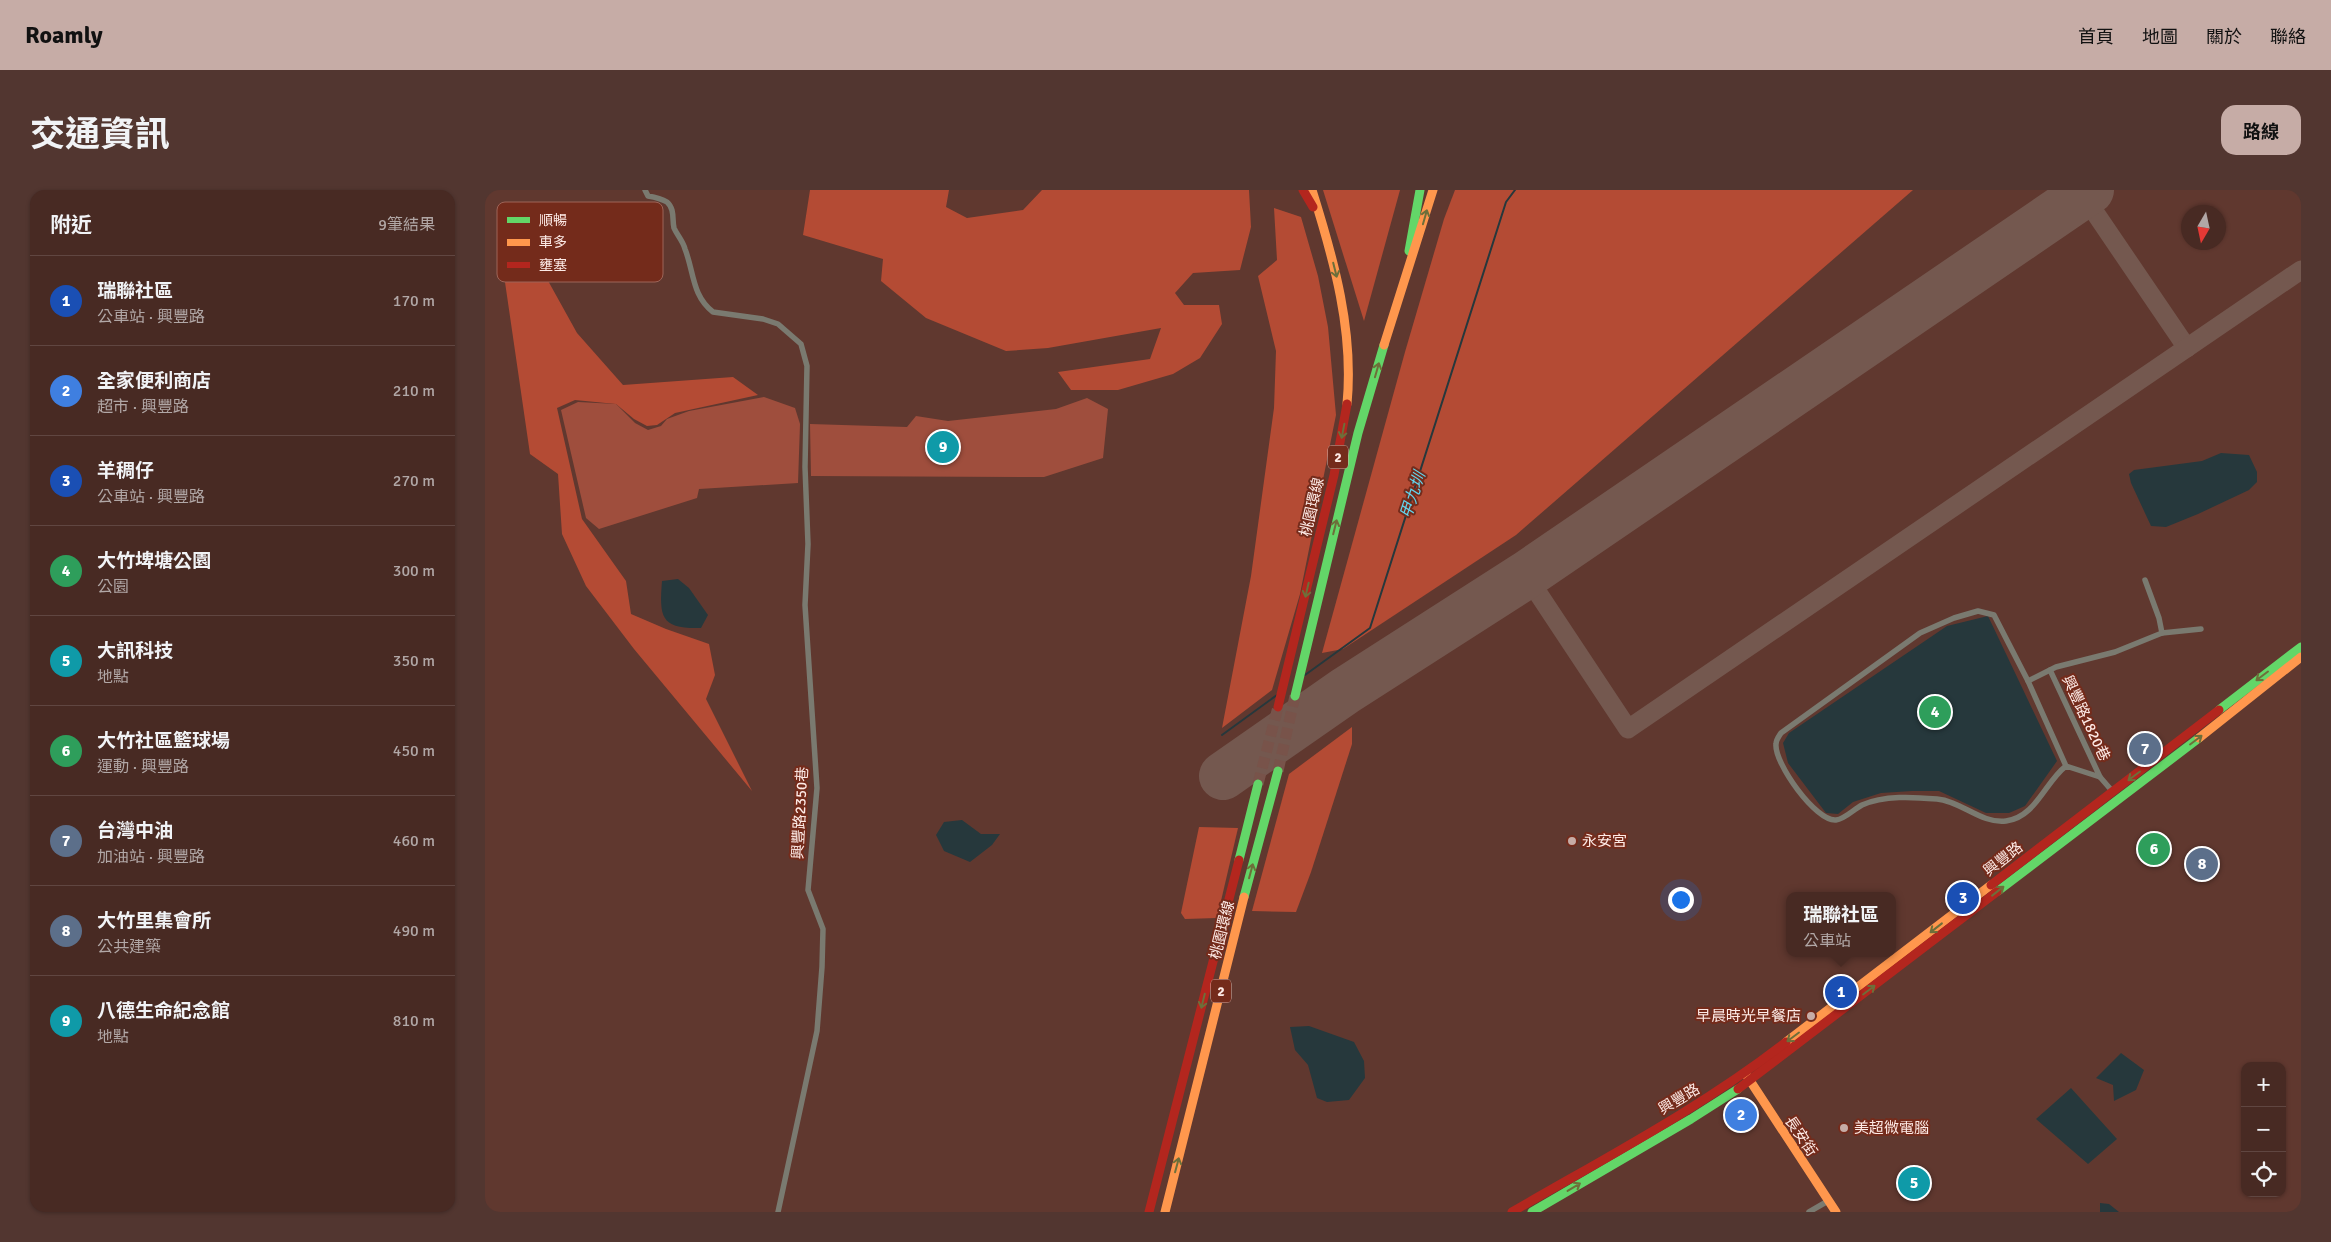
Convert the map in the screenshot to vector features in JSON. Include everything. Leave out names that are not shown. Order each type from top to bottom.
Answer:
[{"type":"main road","points":[[1303,190],[1323,223]]},
{"type":"main road","points":[[1312,190],[1323,223]]},
{"type":"main road","points":[[1404,277],[1420,190]]},
{"type":"main road","points":[[1404,277],[1416,249],[1433,190]]},
{"type":"main road","name":"桃園環線","points":[[1278,707],[1348,404],[1348,342],[1341,295],[1323,223]]},
{"type":"main road","name":"桃園環線","points":[[1295,696],[1358,433],[1404,277]]},
{"type":"main road","name":"興豐路","points":[[1513,1212],[1748,1078],[2301,647]]},
{"type":"main road","name":"興豐路","points":[[1532,1212],[1691,1119],[1748,1078],[2222,720],[2301,657]]},
{"type":"main road","name":"桃園環線","points":[[1165,1212],[1241,908],[1278,771]]},
{"type":"main road","name":"桃園環線","points":[[1149,1212],[1258,784]]},
{"type":"main road","name":"長安街","points":[[1748,1078],[1836,1212]]},
{"type":"street","name":"興豐路2350巷","points":[[645,190],[648,196],[667,202],[670,206],[673,213],[674,227],[685,248],[692,279],[699,297],[707,307],[713,312],[763,319],[778,324],[801,344],[807,366],[805,408],[808,544],[805,606],[817,788],[808,890],[823,929],[822,967],[817,1031],[778,1212]]},
{"type":"street","points":[[2145,580],[2159,618],[2162,634]]},
{"type":"street","points":[[2066,766],[2057,772],[2054,780],[2020,816],[2005,821],[1994,820],[1939,799],[1893,798],[1863,805],[1838,820],[1828,820],[1817,812],[1788,775],[1776,744],[1781,733],[1920,633],[1954,618],[1978,611],[1994,615],[2028,681],[2066,766],[2099,777],[2113,792]]},
{"type":"street","points":[[2028,681],[2050,670],[2115,652],[2162,634],[2201,629]]},
{"type":"street","name":"興豐路1820巷","points":[[2050,670],[2099,777]]},
{"type":"street","points":[[1809,1212],[1828,1201]]},
{"type":"shaded area","points":[[810,190],[949,190],[946,207],[967,218],[1023,210],[1042,190],[1249,190],[1251,227],[1240,270],[1193,273],[1175,293],[1184,305],[1219,305],[1222,324],[1200,358],[1173,374],[1118,390],[1071,390],[1058,372],[1150,359],[1161,328],[1048,348],[1006,351],[926,318],[881,281],[883,259],[803,235]]},
{"type":"shaded area","points":[[1323,190],[1400,190],[1364,321]]},
{"type":"shaded area","points":[[1455,190],[1913,190],[1516,535],[1343,649],[1322,653],[1405,352],[1444,219]]},
{"type":"shaded area","points":[[1274,208],[1301,217],[1318,276],[1328,327],[1336,415],[1300,594],[1272,690],[1222,728],[1251,576],[1274,408],[1276,351],[1258,276],[1277,260]]},
{"type":"shaded area","points":[[505,282],[549,282],[577,333],[623,385],[733,377],[758,395],[675,413],[657,425],[647,426],[634,419],[616,404],[575,400],[557,408],[582,519],[626,581],[631,614],[709,644],[715,675],[706,699],[752,791],[634,649],[586,586],[562,534],[558,474],[530,454]]},
{"type":"shaded area","points":[[764,397],[795,408],[800,424],[798,483],[699,489],[697,498],[599,529],[586,518],[561,410],[578,402],[616,404],[635,423],[648,430],[661,426],[667,419],[689,411]]},
{"type":"shaded area","points":[[1087,398],[1108,409],[1103,458],[1044,477],[811,476],[810,424],[907,427],[916,416],[948,421],[1056,409]]},
{"type":"shaded area","points":[[2221,453],[2249,455],[2257,472],[2257,482],[2249,490],[2198,514],[2166,527],[2151,526],[2131,483],[2129,474],[2134,470],[2202,461]]},
{"type":"shaded area","points":[[678,579],[689,588],[708,615],[701,628],[678,626],[665,619],[661,604],[662,581]]},
{"type":"shaded area","points":[[1988,616],[2057,761],[2025,806],[2009,813],[1986,813],[1939,791],[1912,791],[1881,793],[1853,802],[1838,814],[1826,813],[1788,763],[1783,743],[1789,733],[1947,626]]},
{"type":"shaded area","points":[[1352,727],[1352,744],[1311,872],[1296,912],[1252,911],[1289,774]]},
{"type":"shaded area","points":[[962,820],[981,834],[1000,834],[992,845],[970,862],[944,851],[936,835],[944,822]]},
{"type":"shaded area","points":[[1199,827],[1238,828],[1217,918],[1185,919],[1181,913]]},
{"type":"shaded area","points":[[2151,834],[2169,854],[2157,864],[2140,843]]},
{"type":"shaded area","points":[[1309,1026],[1354,1042],[1364,1061],[1365,1078],[1349,1100],[1327,1102],[1317,1098],[1308,1065],[1295,1050],[1290,1027]]},
{"type":"shaded area","points":[[2121,1053],[2144,1070],[2136,1090],[2114,1101],[2113,1085],[2096,1078]]},
{"type":"shaded area","points":[[2071,1088],[2117,1139],[2088,1164],[2036,1119]]},
{"type":"shaded area","points":[[2100,1203],[2109,1204],[2119,1212],[2100,1212]]},
{"type":"waterway","name":"甲九圳","points":[[1305,675],[1370,628],[1506,202],[1515,190]]},
{"type":"waterway","name":"甲九圳","points":[[1222,735],[1277,695]]},
{"type":"taxiway","points":[[2083,195],[2187,348]]},
{"type":"taxiway","points":[[1526,575],[1628,729],[2301,270]]},
{"type":"runway","points":[[1223,776],[1345,691],[1526,575],[2090,190]]},
{"type":"tunnel","points":[[1278,771],[1295,696]]},
{"type":"tunnel","points":[[1258,784],[1278,707]]},
{"type":"traffic: fast","points":[[1409,251],[1420,190]]},
{"type":"traffic: fast","points":[[1295,696],[1358,433],[1384,345]]},
{"type":"traffic: fast","points":[[2219,710],[2301,647]]},
{"type":"traffic: fast","points":[[1998,891],[2199,738]]},
{"type":"traffic: fast","points":[[1244,897],[1278,771]]},
{"type":"traffic: fast","points":[[1239,860],[1258,784]]},
{"type":"traffic: fast","points":[[1532,1212],[1691,1119],[1738,1089]]},
{"type":"traffic: slow","points":[[1312,190],[1335,269],[1345,323],[1348,350],[1347,404]]},
{"type":"traffic: slow","points":[[1384,345],[1433,190]]},
{"type":"traffic: slow","points":[[2199,738],[2301,657]]},
{"type":"traffic: slow","points":[[1786,1042],[1991,885]]},
{"type":"traffic: slow","points":[[1165,1212],[1244,897]]},
{"type":"traffic: slow","points":[[1747,1076],[1836,1212]]},
{"type":"traffic: jam","points":[[1303,190],[1313,207]]},
{"type":"traffic: jam","points":[[1278,707],[1334,475],[1347,404]]},
{"type":"traffic: jam","points":[[1991,885],[2219,710]]},
{"type":"traffic: jam","points":[[1149,1212],[1239,860]]},
{"type":"traffic: jam","points":[[1738,1089],[1998,891]]},
{"type":"traffic: jam","points":[[1512,1212],[1686,1111],[1754,1066],[1786,1042]]},
{"type":"place","name":"八德生命紀念館","points":[[943,447]]},
{"type":"place","name":"大竹埤塘公園","points":[[1935,712]]},
{"type":"place","name":"台灣中油","points":[[2145,749]]},
{"type":"place","name":"永安宮","points":[[1572,841]]},
{"type":"place","name":"大竹社區籃球場","points":[[2154,849]]},
{"type":"place","name":"大竹里集會所","points":[[2202,864]]},
{"type":"place","name":"羊稠仔","points":[[1963,898]]},
{"type":"place","name":"瑞聯社區","points":[[1841,992]]},
{"type":"place","name":"早晨時光早餐店","points":[[1811,1016]]},
{"type":"place","name":"全家便利商店","points":[[1741,1115]]},
{"type":"place","name":"美超微電腦","points":[[1844,1128]]},
{"type":"place","name":"大訊科技","points":[[1914,1183]]}]
